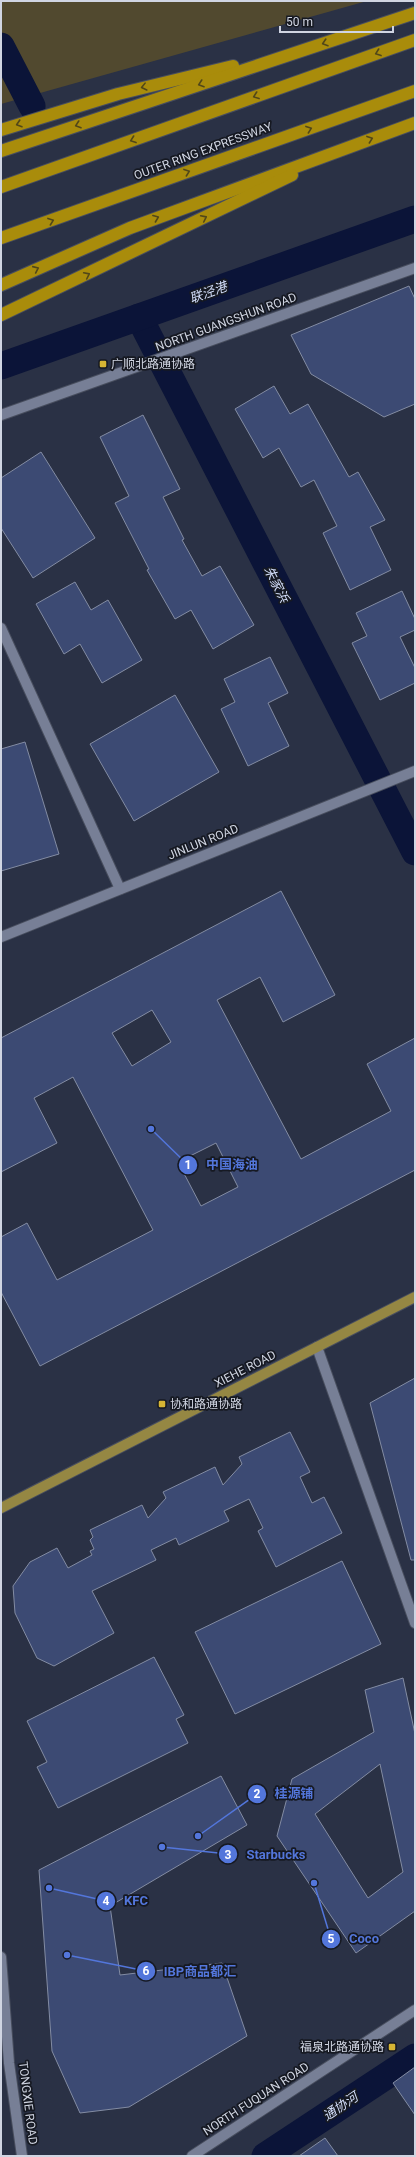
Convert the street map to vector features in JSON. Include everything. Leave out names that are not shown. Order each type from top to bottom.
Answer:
[{"type":"highway","points":[[1,151],[415,13]]},
{"type":"highway","points":[[1,187],[415,40]]},
{"type":"highway","points":[[1,130],[118,94],[304,49]]},
{"type":"highway","name":"OUTER RING EXPRESSWAY","points":[[1,238],[415,91]]},
{"type":"highway","points":[[1,285],[130,228],[415,122]]},
{"type":"highway","points":[[1,316],[348,147]]},
{"type":"main road","name":"XIEHE ROAD","points":[[1,1508],[415,1297]]},
{"type":"street","name":"NORTH GUANGSHUN ROAD","points":[[1,415],[140,367],[415,268]]},
{"type":"street","points":[[1,628],[120,889]]},
{"type":"street","name":"JINLUN ROAD","points":[[1,937],[415,770]]},
{"type":"street","points":[[316,1347],[415,1623]]},
{"type":"street","name":"TONGXIE ROAD","points":[[1,1957],[9,2063],[22,2156]]},
{"type":"street","name":"NORTH FUQUAN ROAD","points":[[192,2156],[415,2010]]},
{"type":"shaded area","points":[[1,1],[367,1],[1,104]]},
{"type":"building","points":[[409,286],[415,299],[415,404],[384,417],[311,374],[291,335]]},
{"type":"building","points":[[274,386],[290,414],[308,404],[349,477],[358,472],[385,520],[370,527],[391,570],[350,590],[323,533],[337,526],[314,480],[301,487],[279,448],[263,458],[235,409]]},
{"type":"building","points":[[143,415],[180,489],[163,497],[184,539],[182,540],[202,576],[220,566],[254,625],[213,649],[191,610],[175,619],[147,570],[149,569],[115,503],[129,496],[100,437]]},
{"type":"building","points":[[41,452],[95,538],[33,578],[1,528],[1,478]]},
{"type":"building","points":[[75,582],[91,610],[108,600],[142,660],[102,683],[80,644],[64,654],[36,604]]},
{"type":"building","points":[[402,591],[415,619],[415,630],[400,637],[415,668],[415,683],[380,700],[352,643],[367,636],[356,613]]},
{"type":"building","points":[[270,657],[288,693],[268,703],[289,746],[248,766],[221,709],[235,702],[224,679]]},
{"type":"building","points":[[175,695],[219,772],[134,821],[90,744]]},
{"type":"building","points":[[25,742],[59,854],[1,871],[1,749]]},
{"type":"building","points":[[281,891],[335,995],[283,1022],[260,977],[217,1000],[301,1159],[391,1111],[367,1064],[415,1038],[415,1170],[40,1366],[1,1292],[1,1237],[27,1223],[57,1280],[153,1230],[73,1077],[34,1098],[57,1143],[1,1172],[1,1038]],"holes":[[[152,1010],[171,1042],[132,1066],[112,1033]],[[216,1143],[238,1187],[201,1206],[178,1162]]]},
{"type":"building","points":[[415,1378],[415,1560],[411,1560],[370,1403]]},
{"type":"building","points":[[290,1432],[310,1472],[300,1477],[312,1503],[324,1497],[342,1533],[276,1567],[258,1531],[263,1528],[249,1499],[224,1511],[229,1521],[179,1545],[176,1538],[151,1550],[156,1560],[92,1591],[114,1633],[54,1666],[37,1658],[15,1613],[13,1586],[30,1562],[57,1548],[68,1568],[92,1555],[90,1551],[94,1549],[90,1540],[93,1537],[90,1530],[142,1505],[148,1518],[166,1498],[163,1492],[215,1467],[223,1485],[242,1464],[239,1457]]},
{"type":"building","points":[[342,1561],[381,1644],[235,1714],[195,1632]]},
{"type":"building","points":[[154,1657],[184,1715],[176,1719],[188,1743],[58,1808],[37,1767],[47,1762],[27,1721]]},
{"type":"building","points":[[403,1678],[415,1734],[415,1911],[356,1953],[277,1836],[292,1779],[374,1732],[365,1690]],"holes":[[[380,1764],[403,1872],[368,1898],[315,1814]]]},
{"type":"building","points":[[221,1776],[247,1825],[110,1906],[120,1975],[222,1963],[247,2036],[129,2107],[80,2113],[52,2051],[39,1870]]},
{"type":"building","points":[[415,2067],[415,2115],[393,2083]]},
{"type":"building","points":[[325,2138],[338,2156],[299,2156]]},
{"type":"waterway","points":[[1,46],[32,106]]},
{"type":"waterway","name":"联泾港","points":[[1,366],[415,219]]},
{"type":"waterway","name":"朱家浜","points":[[139,317],[415,852]]},
{"type":"waterway","name":"通协河","points":[[265,2156],[415,2057]]},
{"type":"place","name":"广顺北路通协路","points":[[103,364]]},
{"type":"place","name":"中国海油","points":[[151,1129]]},
{"type":"place","name":"协和路通协路","points":[[162,1404]]},
{"type":"place","name":"桂源铺","points":[[198,1836]]},
{"type":"place","name":"Starbucks","points":[[162,1847]]},
{"type":"place","name":"Coco","points":[[314,1883]]},
{"type":"place","name":"KFC","points":[[49,1888]]},
{"type":"place","name":"IBP商品都汇","points":[[67,1955]]},
{"type":"place","name":"福泉北路通协路","points":[[392,2047]]}]
